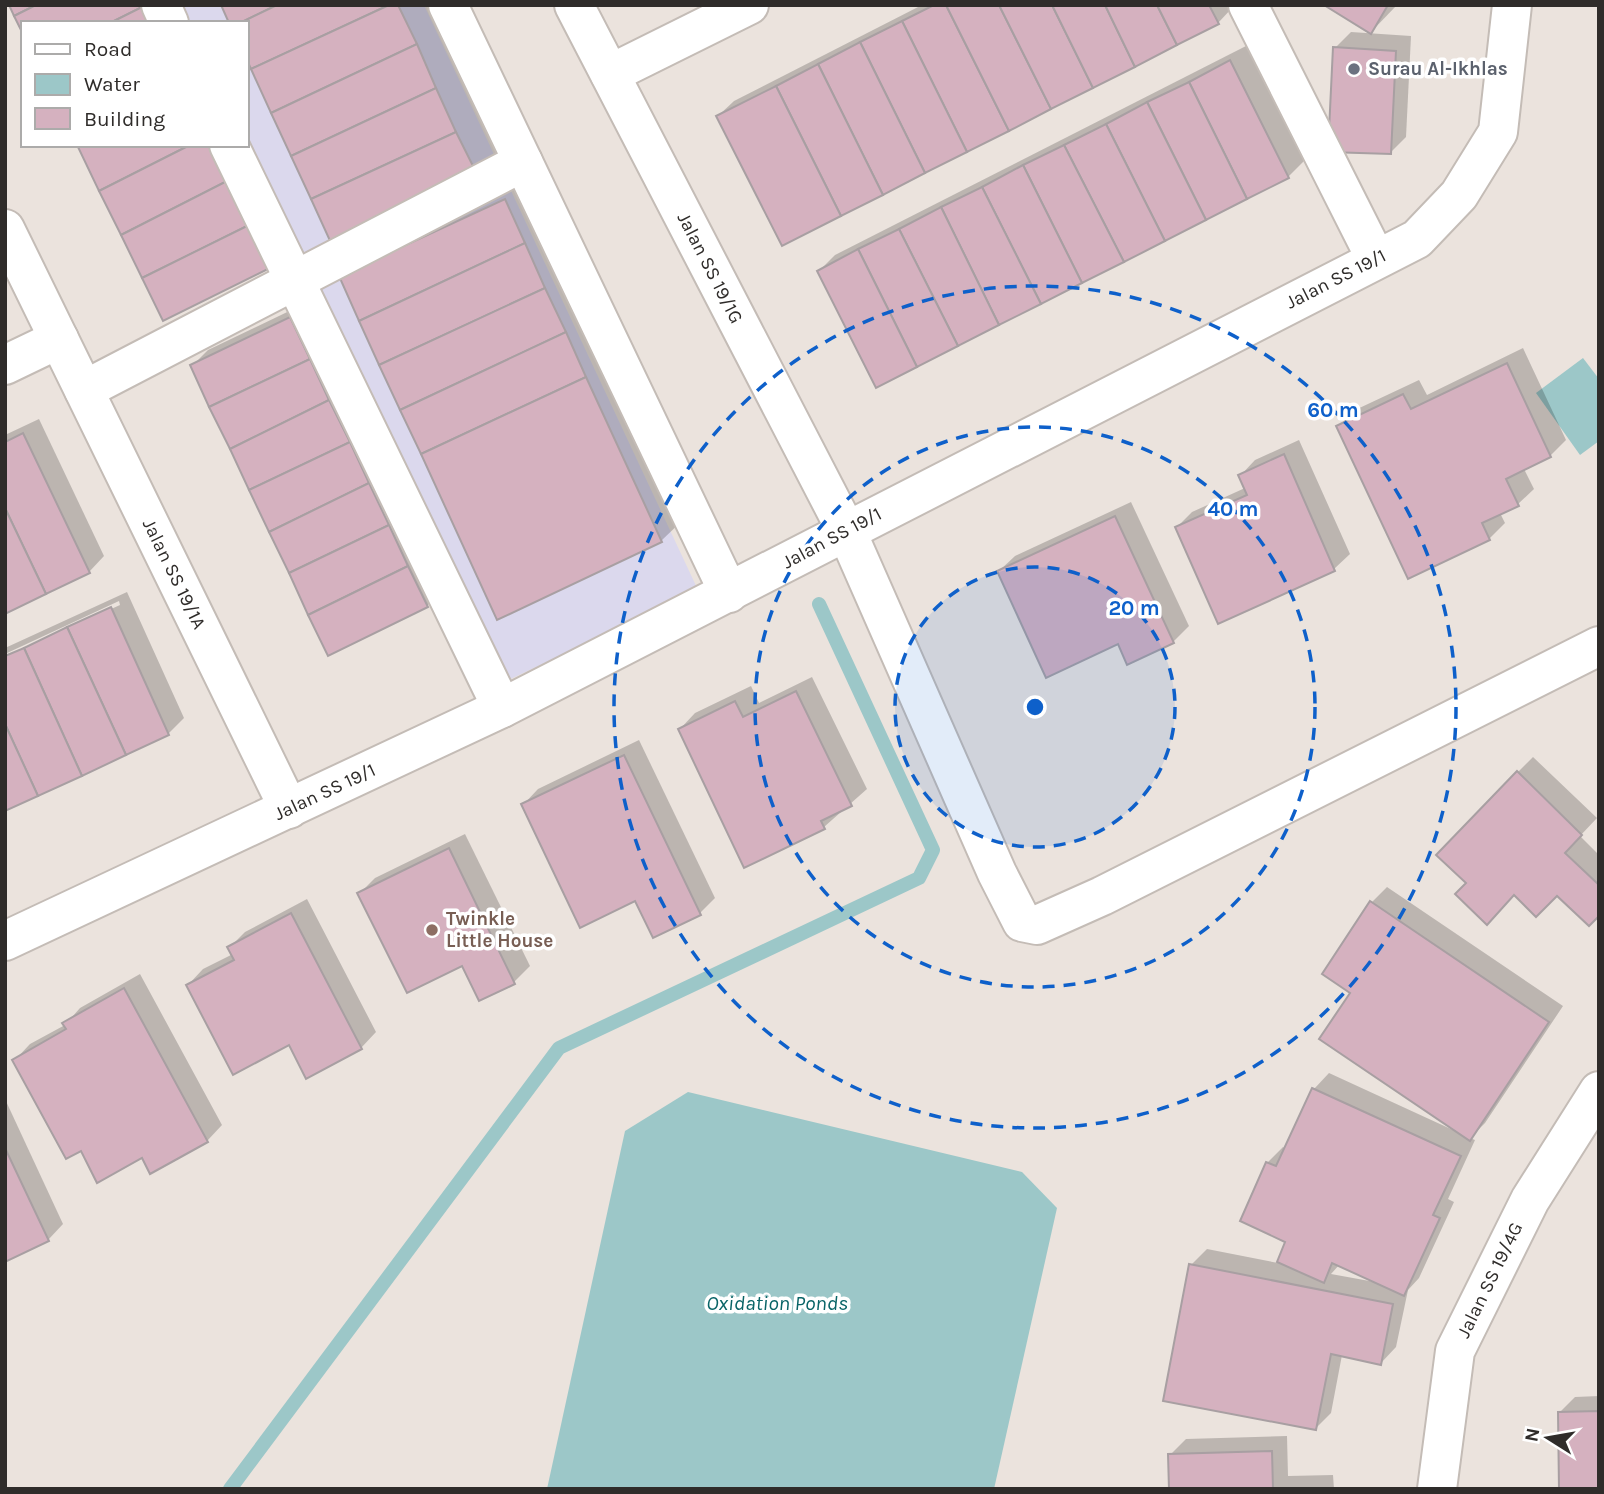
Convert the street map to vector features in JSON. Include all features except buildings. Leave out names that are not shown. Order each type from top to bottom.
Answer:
[{"type":"street","points":[[161,5],[168,21]]},
{"type":"street","points":[[448,5],[729,593]]},
{"type":"street","name":"Jalan SS 19/1G","points":[[574,5],[846,530],[997,873],[1022,922],[1037,925],[1102,896],[1599,646]]},
{"type":"street","points":[[610,74],[749,5]]},
{"type":"street","points":[[1248,5],[1376,259]]},
{"type":"street","name":"Jalan SS 19/1","points":[[5,941],[502,708],[1417,239],[1459,195],[1498,132],[1512,5]]},
{"type":"street","points":[[230,147],[502,708]]},
{"type":"street","points":[[84,390],[523,162]]},
{"type":"street","name":"Jalan SS 19/1A","points":[[5,229],[289,809]]},
{"type":"street","points":[[5,365],[59,339]]},
{"type":"street","name":"Jalan SS 19/4G","points":[[1437,1489],[1455,1351],[1530,1200],[1599,1091]]},
{"type":"shaded area","points":[[160,5],[424,5],[698,590],[483,692],[248,147],[248,21],[167,21]]},
{"type":"water","points":[[1583,358],[1599,379],[1599,441],[1580,455],[1536,393]]},
{"type":"water","name":"Oxidation Ponds","points":[[688,1092],[1022,1172],[1057,1208],[994,1489],[547,1489],[625,1131]]},
{"type":"waterway","points":[[230,1489],[559,1048],[919,878],[933,850],[819,604]]},
{"type":"place","name":"Surau Al-Ikhlas","points":[[1354,69]]},
{"type":"place","name":"Twinkle Little House","points":[[432,930]]}]
